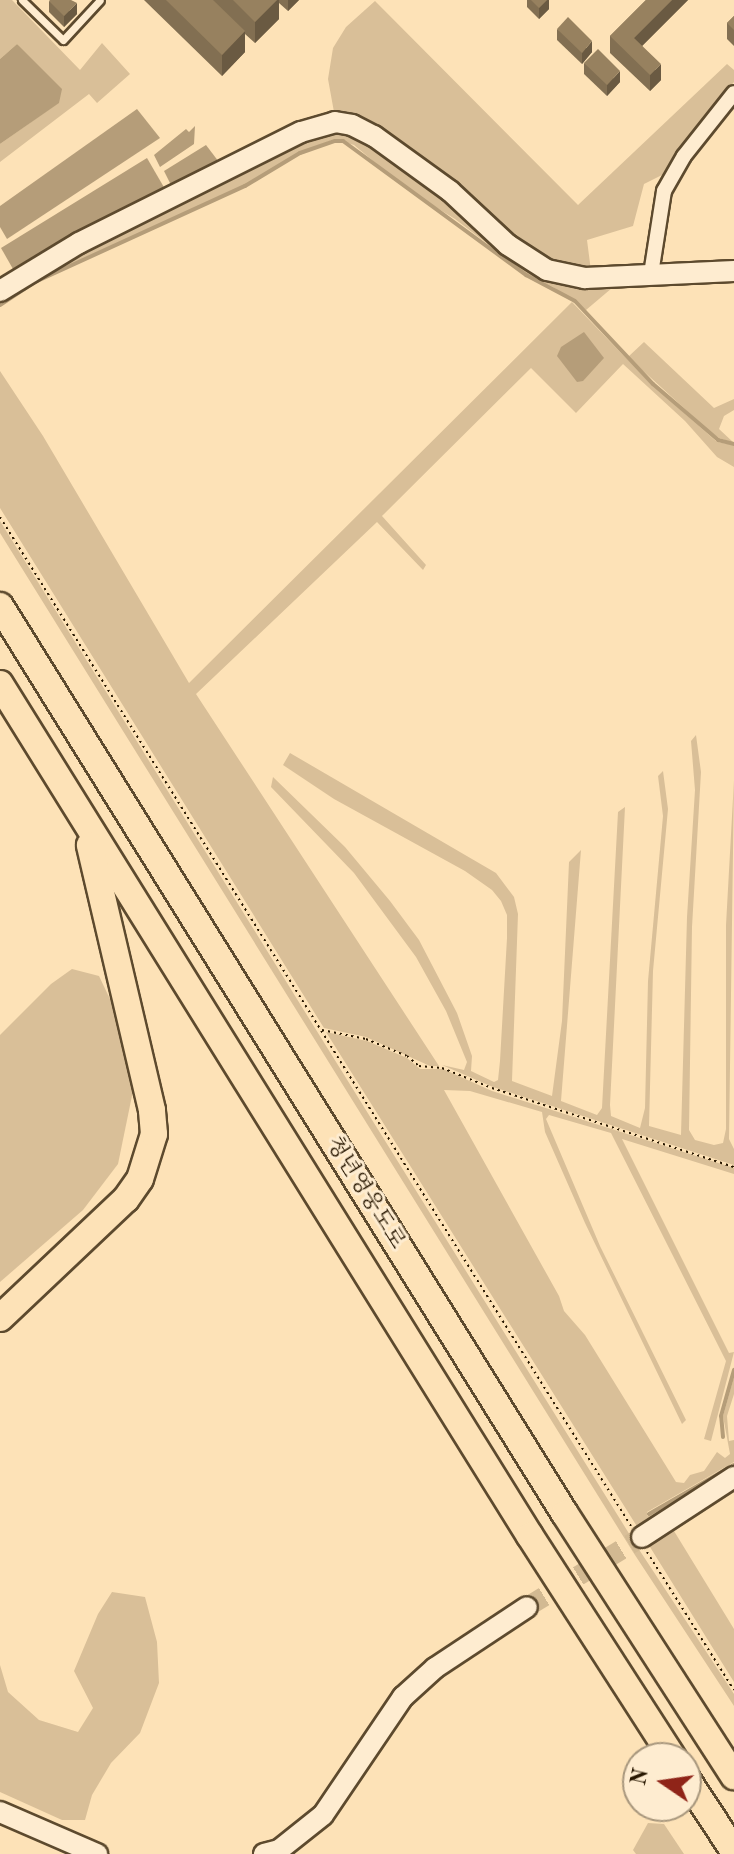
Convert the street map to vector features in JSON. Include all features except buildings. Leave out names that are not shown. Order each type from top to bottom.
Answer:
[{"type":"highway","name":"청년영웅도로","points":[[0,606],[533,1462],[734,1776]]},
{"type":"highway","name":"청년영웅도로","points":[[0,684],[498,1484],[663,1742]]},
{"type":"highway","points":[[0,1318],[126,1199],[140,1179],[154,1134],[152,1110],[102,886],[70,798]]},
{"type":"highway","points":[[702,1802],[734,1851]]},
{"type":"street","points":[[651,274],[664,191],[684,156],[734,93]]},
{"type":"street","points":[[0,291],[79,243],[301,132],[335,122],[352,125],[374,136],[450,191],[508,245],[539,267],[573,277],[734,271]]},
{"type":"street","points":[[641,1541],[734,1477]]},
{"type":"street","points":[[264,1854],[279,1850],[323,1815],[403,1697],[435,1668],[527,1607]]},
{"type":"street","points":[[0,1812],[97,1854]]},
{"type":"lane","points":[[22,0],[63,40],[100,0]]},
{"type":"path","points":[[0,517],[734,1690]]},
{"type":"path","points":[[321,1030],[366,1039],[407,1056],[419,1066],[442,1068],[492,1088],[734,1167]]},
{"type":"shaded area","points":[[0,0],[12,0],[80,70],[102,43],[130,74],[97,103],[89,94],[0,162],[0,144],[58,103],[17,44],[0,59]]},
{"type":"shaded area","points":[[375,1],[578,205],[727,64],[734,70],[734,82],[687,138],[662,175],[644,184],[633,226],[587,240],[591,271],[563,268],[520,244],[429,163],[370,126],[334,112],[328,79],[333,48],[346,27]]},
{"type":"shaded area","points":[[17,44],[62,89],[59,103],[0,144],[0,59]]},
{"type":"shaded area","points":[[137,109],[160,138],[7,239],[0,227],[0,206]]},
{"type":"shaded area","points":[[195,126],[194,144],[160,167],[154,155],[186,129],[189,132]]},
{"type":"shaded area","points":[[355,129],[536,268],[625,277],[586,310],[553,287],[527,274],[455,219],[408,190],[354,145],[335,139],[300,152],[244,185],[34,281],[0,303],[0,294],[304,133]]},
{"type":"shaded area","points":[[206,145],[222,166],[175,193],[164,171]]},
{"type":"shaded area","points":[[147,158],[169,196],[17,276],[1,248]]},
{"type":"shaded area","points":[[572,302],[648,381],[717,442],[734,445],[734,467],[717,457],[685,421],[623,364],[576,413],[531,368],[382,516],[426,565],[423,570],[377,522],[196,694],[439,1066],[430,1066],[366,1037],[324,1028],[0,508],[0,371],[43,436],[189,683]]},
{"type":"shaded area","points":[[584,332],[604,358],[583,381],[577,382],[557,356],[561,347]]},
{"type":"shaded area","points":[[644,342],[714,408],[734,399],[734,410],[724,416],[719,429],[734,443],[708,430],[628,357]]},
{"type":"shaded area","points":[[0,521],[638,1548],[734,1694],[734,1706],[633,1552],[0,533]]},
{"type":"shaded area","points":[[696,735],[701,772],[692,927],[689,1130],[695,1140],[714,1145],[723,1143],[726,1129],[726,925],[734,780],[729,1139],[734,1149],[734,1165],[493,1087],[442,1065],[464,1070],[467,1062],[446,1011],[416,957],[354,873],[271,787],[273,777],[345,847],[390,901],[419,940],[457,1013],[472,1056],[471,1071],[494,1082],[498,1080],[500,1061],[507,938],[507,915],[501,901],[492,890],[465,871],[334,799],[283,765],[290,753],[496,873],[514,897],[518,914],[512,1081],[552,1096],[562,1021],[569,862],[581,850],[561,1101],[597,1115],[602,1108],[618,812],[625,807],[610,1105],[611,1116],[640,1128],[645,1108],[648,981],[663,816],[658,776],[663,771],[668,809],[653,971],[649,1126],[681,1135],[687,917],[695,790],[691,741]]},
{"type":"shaded area","points":[[72,969],[99,976],[120,1020],[134,1086],[118,1164],[83,1210],[0,1282],[0,1035],[51,984]]},
{"type":"shaded area","points":[[326,1032],[367,1041],[407,1058],[420,1069],[443,1069],[492,1091],[734,1168],[734,1174],[622,1139],[729,1353],[734,1352],[711,1441],[704,1439],[726,1361],[611,1133],[549,1115],[546,1119],[600,1246],[686,1420],[682,1424],[585,1223],[545,1132],[542,1112],[470,1091],[444,1090],[559,1296],[564,1311],[585,1335],[676,1482],[684,1483],[690,1475],[704,1471],[717,1452],[725,1458],[730,1454],[723,1416],[734,1377],[734,1394],[727,1416],[729,1441],[734,1440],[734,1462],[647,1512],[647,1516],[734,1467],[638,1528]]},
{"type":"shaded area","points":[[734,1483],[734,1492],[674,1531],[734,1629],[734,1682],[645,1539]]},
{"type":"shaded area","points":[[112,1592],[145,1597],[157,1642],[159,1683],[140,1733],[111,1763],[92,1795],[85,1820],[62,1820],[0,1792],[0,1665],[8,1692],[39,1720],[78,1732],[93,1708],[74,1671],[98,1614]]},
{"type":"shaded area","points":[[648,1823],[664,1824],[684,1854],[636,1854],[633,1850]]},
{"type":"waterway","points":[[0,305],[35,282],[245,186],[300,153],[343,141],[526,275],[575,301],[653,384],[718,440],[734,444]]},
{"type":"waterway","points":[[723,1437],[721,1416],[734,1370]]},
{"type":"waterway","points":[[649,1514],[734,1465]]},
{"type":"tunnel","points":[[527,1607],[642,1537]]}]
